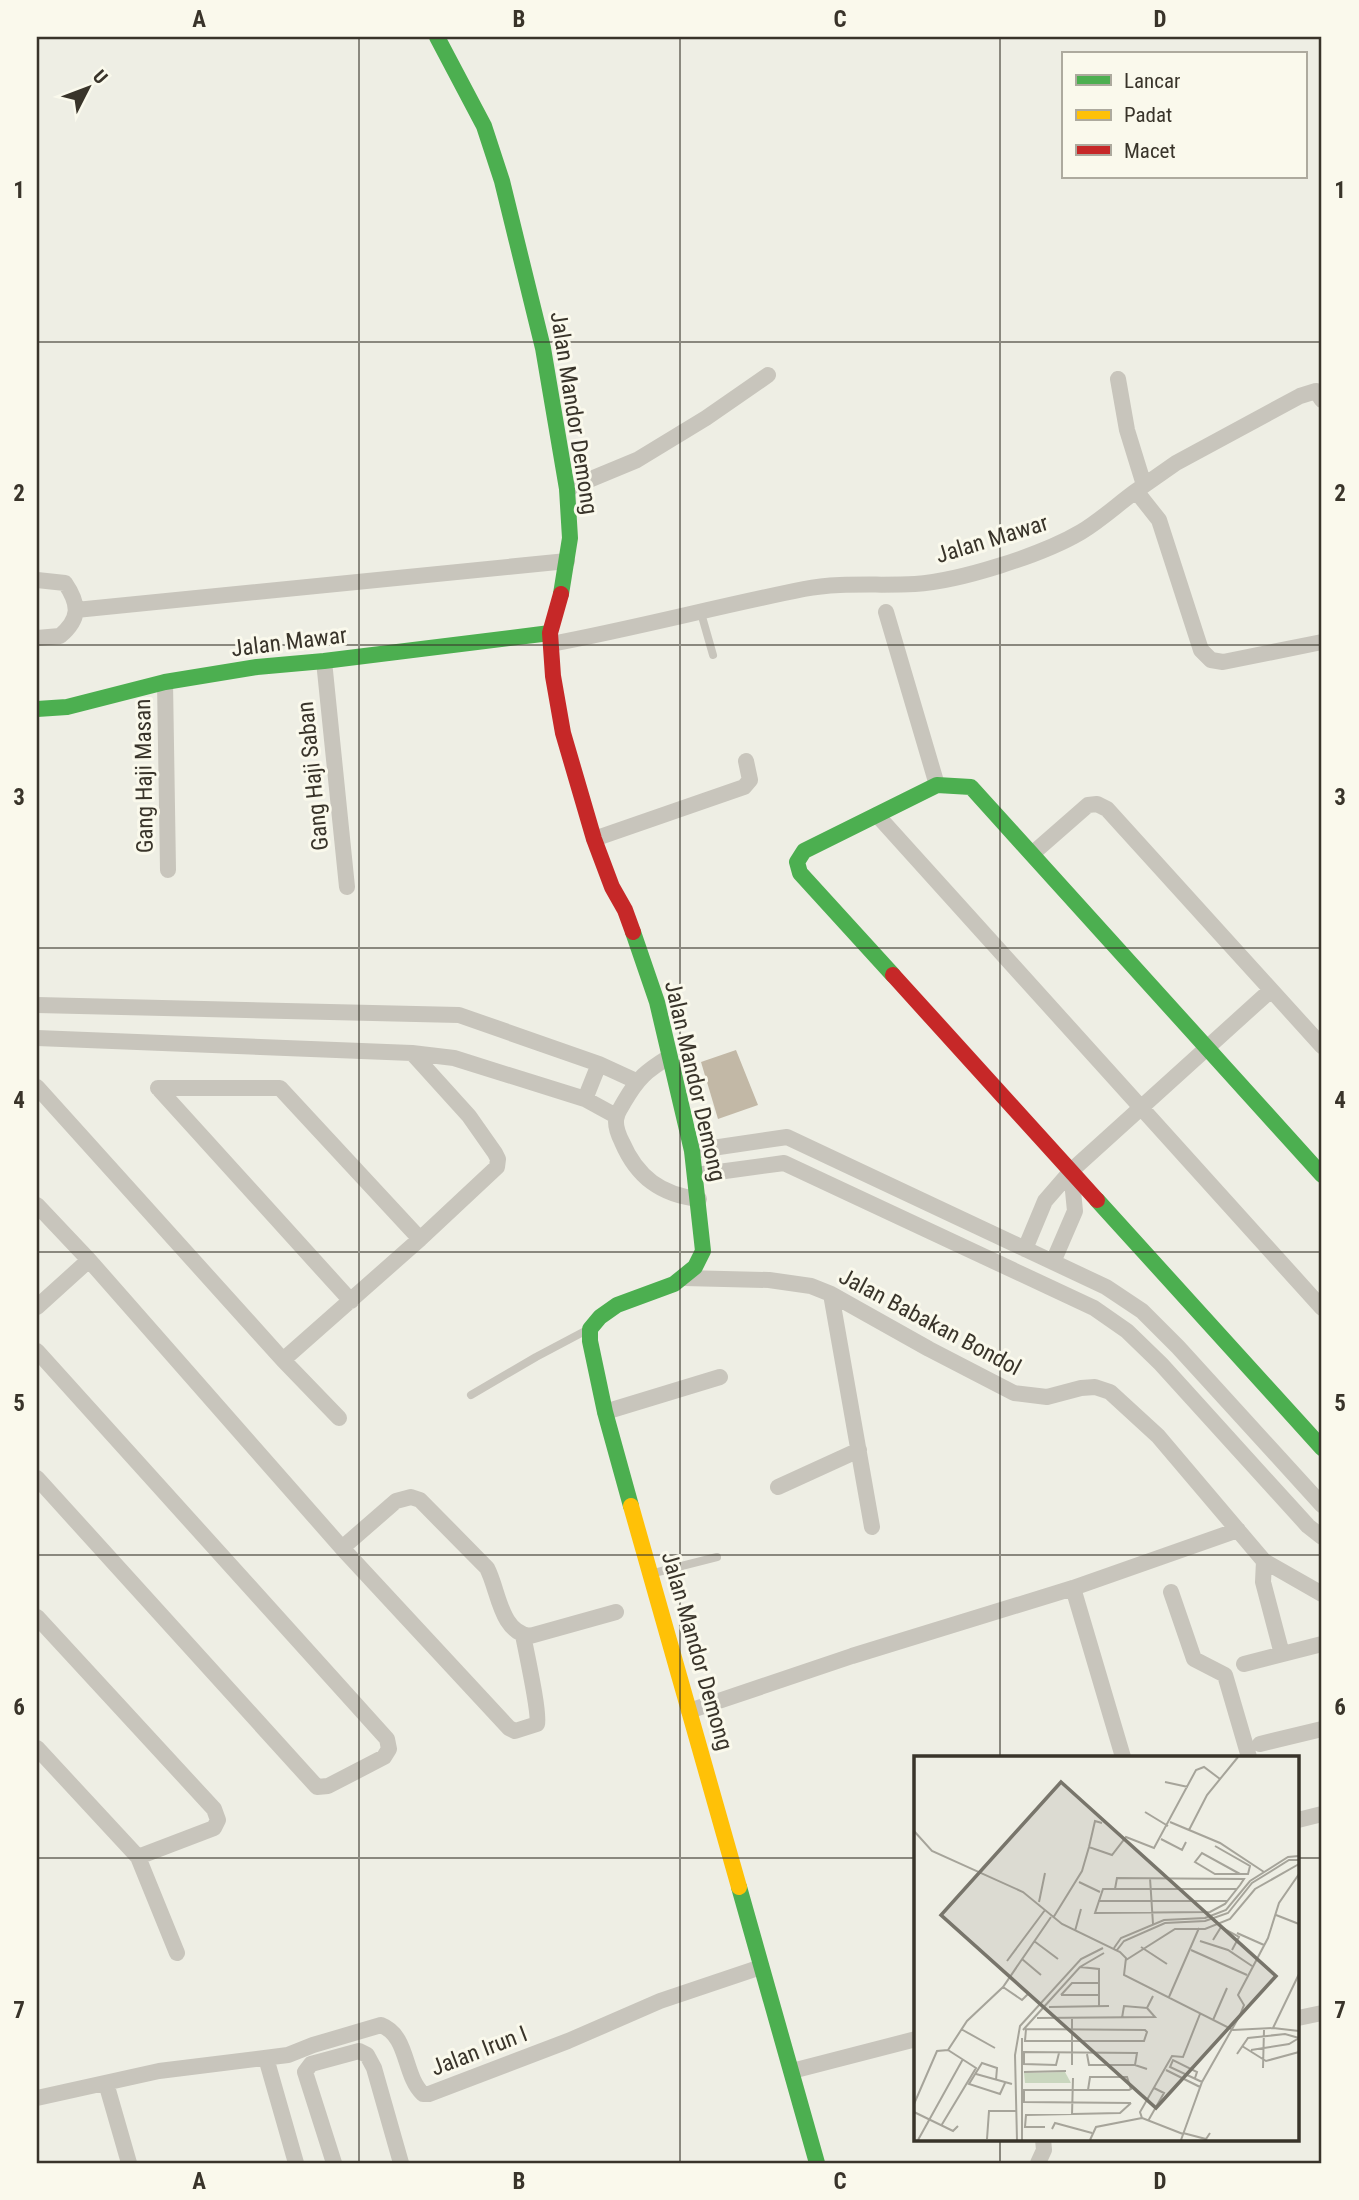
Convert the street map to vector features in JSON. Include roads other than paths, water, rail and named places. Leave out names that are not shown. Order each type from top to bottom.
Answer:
[{"type":"main road","name":"Jalan Mandor Demong","points":[[437,37],[484,127],[502,181],[544,348],[567,489],[570,538],[568,561],[550,639],[552,676],[563,733],[594,839],[612,887],[625,910],[657,1002],[692,1151],[703,1251],[695,1267],[684,1278]]},
{"type":"main road","name":"Jalan Mawar","points":[[37,709],[67,707],[165,682],[257,667],[550,639]]},
{"type":"main road","points":[[1322,1175],[971,787],[937,785],[804,851],[797,862],[800,873],[1322,1448]]},
{"type":"main road","points":[[590,1329],[600,1317],[617,1305],[663,1290],[684,1278]]},
{"type":"main road","name":"Jalan Mandor Demong","points":[[590,1329],[605,1412],[689,1711],[718,1804],[817,2163]]},
{"type":"street","points":[[567,489],[638,460],[768,375]]},
{"type":"street","points":[[1118,379],[1140,488],[1159,520],[1201,650],[1211,660],[1223,662],[1322,642]]},
{"type":"street","name":"Jalan Mawar","points":[[550,639],[621,632],[806,589],[845,583],[916,584],[965,575],[1063,541],[1090,526],[1140,488],[1197,451],[1300,396],[1316,391],[1322,400]]},
{"type":"street","points":[[76,610],[568,561]]},
{"type":"street","points":[[37,580],[65,583],[73,597],[76,610],[72,625],[60,636],[37,638]]},
{"type":"street","points":[[886,612],[937,785]]},
{"type":"street","name":"Gang Haji Saban","points":[[324,661],[347,887]]},
{"type":"street","name":"Gang Haji Masan","points":[[165,682],[167,870]]},
{"type":"street","points":[[594,839],[744,788],[750,780],[746,761]]},
{"type":"street","points":[[1031,854],[1088,805],[1097,804],[1107,809],[1322,1046]]},
{"type":"street","points":[[877,815],[1322,1308]]},
{"type":"street","points":[[1025,1249],[1045,1201],[1071,1171],[1271,990]]},
{"type":"street","points":[[37,1005],[459,1015],[599,1064],[636,1081]]},
{"type":"street","points":[[37,1038],[412,1053],[454,1058],[585,1099],[616,1116]]},
{"type":"street","points":[[283,1360],[497,1167],[498,1159],[469,1116],[412,1053]]},
{"type":"street","points":[[669,1057],[647,1070],[636,1081],[616,1116],[618,1133],[627,1154],[643,1176],[678,1197],[699,1199]]},
{"type":"street","points":[[585,1099],[599,1064]]},
{"type":"street","points":[[37,1087],[283,1360],[339,1418]]},
{"type":"street","points":[[351,1301],[158,1088],[281,1088],[420,1239]]},
{"type":"street","points":[[692,1151],[787,1137],[1106,1287],[1142,1311],[1178,1347],[1322,1505]]},
{"type":"street","points":[[696,1175],[784,1163],[1094,1308],[1127,1331],[1161,1364],[1308,1526],[1322,1537]]},
{"type":"street","points":[[1053,1262],[1075,1211],[1071,1171]]},
{"type":"street","points":[[37,1205],[89,1260],[342,1548],[509,1728],[515,1731],[537,1724],[539,1717],[523,1635]]},
{"type":"street","points":[[37,1307],[89,1260]]},
{"type":"street","name":"Jalan Babakan Bondol","points":[[684,1278],[769,1280],[811,1286],[831,1294],[1014,1393],[1047,1397],[1095,1387],[1110,1392],[1158,1436],[1264,1561],[1322,1594]]},
{"type":"street","points":[[831,1294],[872,1527]]},
{"type":"street","points":[[37,1351],[387,1739],[390,1749],[384,1757],[328,1786],[317,1787],[37,1478]]},
{"type":"street","points":[[605,1412],[720,1377]]},
{"type":"street","points":[[1244,1455],[1262,1439]]},
{"type":"street","points":[[778,1487],[859,1450]]},
{"type":"street","points":[[342,1548],[396,1501],[411,1497],[420,1500],[487,1568],[505,1619],[510,1627],[523,1635],[530,1636],[616,1612]]},
{"type":"street","points":[[689,1711],[852,1656],[1073,1588],[1238,1530]]},
{"type":"street","points":[[1264,1561],[1263,1582],[1282,1654]]},
{"type":"street","points":[[1073,1588],[1123,1756]]},
{"type":"street","points":[[1171,1592],[1194,1659],[1225,1675],[1249,1756]]},
{"type":"street","points":[[37,1616],[215,1809],[218,1820],[214,1828],[138,1857]]},
{"type":"street","points":[[1244,1664],[1322,1644]]},
{"type":"street","points":[[1261,1744],[1322,1729]]},
{"type":"street","points":[[37,1748],[138,1857],[177,1952]]},
{"type":"street","points":[[1300,1820],[1322,1814]]},
{"type":"street","name":"Jalan Irun I","points":[[37,2098],[159,2071],[288,2054],[381,2025],[396,2035],[414,2083],[423,2094],[429,2094],[568,2041],[660,2001],[761,1967]]},
{"type":"street","points":[[1300,2018],[1322,2013]]},
{"type":"street","points":[[792,2071],[914,2040]]},
{"type":"street","points":[[334,2163],[305,2072],[311,2064],[359,2051],[367,2055],[374,2068],[401,2163]]},
{"type":"street","points":[[266,2058],[296,2163]]},
{"type":"street","points":[[106,2083],[129,2163]]},
{"type":"street","points":[[1038,2163],[1044,2150],[1043,2140]]},
{"type":"lane","points":[[701,613],[713,656]]},
{"type":"lane","points":[[471,1395],[526,1362],[590,1329]]},
{"type":"lane","points":[[651,1573],[717,1557]]}]
